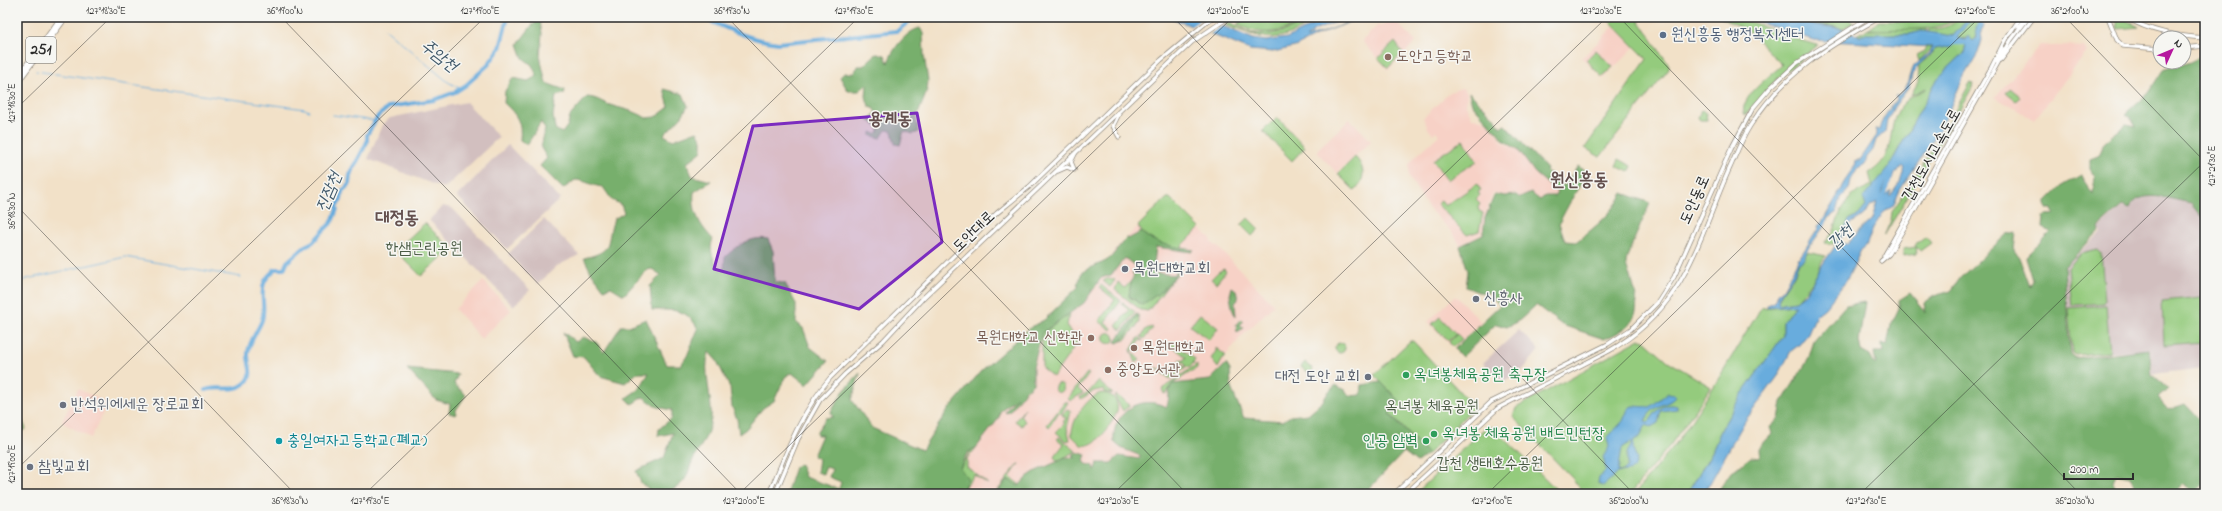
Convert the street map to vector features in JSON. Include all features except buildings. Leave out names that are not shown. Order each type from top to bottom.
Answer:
[{"type":"highway","name":"251","points":[[17,78],[62,17]]},
{"type":"highway","name":"251","points":[[17,83],[66,17]]},
{"type":"main road","name":"도안대로","points":[[769,494],[799,424],[812,400],[830,378],[998,214],[1161,60],[1213,17]]},
{"type":"main road","name":"도안동로","points":[[1394,494],[1491,402],[1620,336],[1649,312],[1674,277],[1731,149],[1747,117],[1776,82],[1797,63],[1869,17]]},
{"type":"main road","name":"도안동로","points":[[1405,494],[1498,408],[1609,351],[1625,342],[1648,324],[1669,301],[1681,282],[1750,127],[1768,100],[1785,81],[1804,64],[1870,22],[1881,17]]},
{"type":"main road","points":[[1992,68],[2005,40],[2021,17]]},
{"type":"main road","points":[[1992,68],[2026,17]]},
{"type":"main road","points":[[2000,60],[2011,40],[2029,17]]},
{"type":"main road","points":[[2000,60],[2004,58],[2034,17]]},
{"type":"main road","points":[[2108,17],[2117,40],[2123,46],[2152,48]]},
{"type":"main road","points":[[2125,17],[2147,28],[2178,36],[2205,38]]},
{"type":"main road","name":"도안대로","points":[[775,494],[802,430],[831,386],[883,341],[924,297],[1199,36],[1227,18]]},
{"type":"main road","points":[[2192,48],[2205,46]]},
{"type":"main road","name":"갑천도시고속도로","points":[[1881,261],[1888,254],[1910,217],[2000,60]]},
{"type":"main road","name":"갑천도시고속도로","points":[[1884,256],[1992,68]]},
{"type":"main road","points":[[1119,138],[1113,123],[1124,106]]},
{"type":"main road","points":[[1055,172],[1067,167],[1074,170],[1071,162],[1076,152]]},
{"type":"highlighted area","points":[[917,113],[942,242],[859,309],[714,269],[753,126]]},
{"type":"shaded area","name":"도안고등학교","points":[[1393,19],[1416,42],[1388,70],[1362,41],[1378,25],[1381,27],[1389,20]]},
{"type":"shaded area","points":[[1614,26],[1634,47],[1603,79],[1582,58]]},
{"type":"shaded area","points":[[2040,45],[2084,47],[2087,52],[2034,120],[1995,97]]},
{"type":"shaded area","points":[[1462,88],[1467,92],[1466,105],[1472,118],[1483,119],[1493,127],[1503,142],[1518,150],[1535,173],[1557,192],[1555,195],[1545,196],[1540,199],[1531,193],[1520,197],[1517,194],[1504,195],[1493,193],[1485,216],[1482,234],[1460,245],[1451,231],[1429,209],[1409,177],[1409,165],[1414,158],[1439,135],[1436,131],[1433,134],[1429,130],[1423,118],[1450,92]]},
{"type":"shaded area","points":[[466,102],[499,137],[447,186],[443,188],[368,159],[382,125],[390,118]]},
{"type":"shaded area","points":[[1350,119],[1371,141],[1337,173],[1318,153],[1318,149]]},
{"type":"shaded area","points":[[508,145],[560,199],[507,249],[457,196]]},
{"type":"shaded area","name":"목원대학교","points":[[1167,198],[1170,198],[1211,239],[1211,242],[1219,248],[1274,305],[1241,337],[1223,359],[1226,364],[1135,466],[1050,494],[938,494],[1042,333],[1077,309],[1117,247]]},
{"type":"shaded area","points":[[2141,198],[2175,198],[2191,204],[2202,215],[2205,223],[2205,368],[2153,374],[2150,349],[2075,355],[2071,353],[2064,267],[2101,232],[2098,228],[2122,207],[2130,209],[2133,203]]},
{"type":"shaded area","points":[[443,206],[452,208],[530,290],[513,306],[429,220]]},
{"type":"shaded area","points":[[544,219],[579,255],[557,266],[538,284],[508,254]]},
{"type":"shaded area","points":[[483,281],[511,310],[481,339],[455,309]]},
{"type":"shaded area","points":[[1454,297],[1457,297],[1481,322],[1453,348],[1428,322]]},
{"type":"shaded area","points":[[1519,330],[1539,350],[1522,371],[1502,382],[1483,363]]},
{"type":"shaded area","points":[[78,389],[108,403],[91,438],[63,423],[62,421]]},
{"type":"green space","points":[[1250,17],[1303,17],[1305,21],[1280,31],[1272,32],[1256,31],[1238,25],[1238,23]]},
{"type":"green space","points":[[1316,17],[1324,17],[1281,37],[1272,38],[1252,33],[1263,34],[1285,31]]},
{"type":"green space","points":[[1606,17],[1637,17],[1669,65],[1669,69],[1600,157],[1585,148],[1647,59]]},
{"type":"green space","points":[[1720,17],[1745,20],[1793,38],[1818,45],[1775,81],[1745,115],[1745,102],[1750,95],[1763,81],[1782,65],[1750,32]]},
{"type":"green space","points":[[1792,17],[1853,17],[1850,20],[1854,22],[1844,28],[1817,24]]},
{"type":"green space","points":[[1914,17],[1958,17],[1941,26],[1929,28],[1902,30],[1868,29],[1879,21],[1904,21]]},
{"type":"green space","points":[[1960,17],[1970,17],[1953,36],[1928,33],[1929,29],[1946,27]]},
{"type":"green space","points":[[1973,17],[1985,17],[1975,39],[1973,41],[1967,38],[1958,39],[1957,36]]},
{"type":"green space","points":[[2117,17],[2120,17],[2139,27],[2117,29]]},
{"type":"green space","points":[[540,21],[542,33],[540,57],[546,83],[565,90],[564,94],[556,96],[553,116],[555,129],[562,133],[568,125],[570,116],[587,97],[632,111],[646,118],[656,117],[669,107],[664,89],[683,94],[688,106],[682,116],[664,135],[673,140],[697,131],[702,140],[702,151],[687,163],[692,176],[711,181],[694,192],[694,206],[701,224],[713,239],[711,251],[716,263],[720,270],[724,269],[725,257],[740,245],[750,240],[762,238],[768,239],[773,251],[775,282],[785,283],[796,304],[796,322],[803,328],[810,347],[828,361],[807,385],[792,373],[785,377],[774,401],[763,408],[746,429],[739,434],[737,419],[732,407],[730,388],[717,361],[709,352],[707,360],[707,376],[711,403],[711,419],[708,430],[692,461],[688,474],[682,483],[673,490],[658,494],[654,494],[641,483],[636,471],[664,458],[673,433],[658,436],[659,429],[672,418],[672,410],[658,407],[643,397],[632,404],[626,398],[639,389],[649,373],[637,373],[625,383],[600,376],[584,357],[573,356],[563,332],[576,342],[583,337],[596,342],[604,352],[621,326],[629,326],[646,319],[667,365],[681,365],[687,356],[698,329],[694,322],[684,314],[673,310],[652,310],[650,286],[661,275],[652,269],[647,270],[624,295],[611,287],[604,289],[591,272],[584,258],[605,249],[609,240],[614,219],[624,213],[621,205],[612,200],[603,187],[582,181],[575,180],[563,189],[540,166],[547,158],[541,148],[545,129],[541,122],[527,145],[520,140],[518,119],[504,103],[505,91],[513,78],[528,81],[537,76],[532,65],[523,58],[518,44],[533,24]]},
{"type":"green space","points":[[1229,23],[1262,38],[1225,25]]},
{"type":"green space","points":[[920,28],[923,33],[924,55],[928,81],[927,91],[916,119],[919,132],[913,134],[904,131],[900,145],[895,144],[892,131],[886,130],[881,138],[871,136],[871,132],[876,134],[879,131],[877,126],[868,120],[876,113],[874,109],[869,106],[866,97],[867,84],[859,91],[848,91],[840,77],[844,73],[854,73],[858,66],[863,66],[876,54],[885,55],[888,63],[900,42],[910,33]]},
{"type":"green space","points":[[1927,29],[1926,33],[1922,31],[1910,34],[1857,35],[1866,30]]},
{"type":"green space","points":[[1395,42],[1403,53],[1388,68],[1378,58]]},
{"type":"green space","points":[[1957,42],[1966,44],[1964,53],[1938,78],[1867,206],[1859,215],[1849,220],[1834,244],[1824,243],[1833,233],[1841,211],[1849,199],[1859,191],[1872,185],[1869,173],[1880,164],[1887,153],[1895,119],[1900,108],[1910,98],[1926,89],[1911,95],[1918,82],[1919,65],[1930,56],[1935,49],[1952,46]]},
{"type":"green space","points":[[1926,47],[1932,47],[1919,61],[1917,55],[1923,52]]},
{"type":"green space","points":[[1596,50],[1613,67],[1602,77],[1586,60]]},
{"type":"green space","points":[[2205,56],[2205,220],[2191,203],[2157,197],[2140,198],[2134,202],[2130,209],[2122,206],[2098,227],[2099,231],[2064,267],[2070,354],[2075,358],[2149,349],[2152,375],[2168,389],[2158,398],[2168,410],[2185,404],[2199,419],[2205,418],[2205,483],[2195,493],[2184,484],[2173,494],[2154,486],[2146,486],[2146,494],[2140,494],[2130,477],[2116,474],[2113,482],[2117,494],[1716,494],[1731,472],[1751,457],[1760,458],[1759,448],[1772,434],[1770,427],[1779,419],[1782,402],[1808,360],[1814,341],[1846,305],[1865,302],[1859,341],[1861,351],[1870,356],[1874,364],[1876,364],[1874,352],[1883,352],[1882,343],[1887,345],[1891,325],[1899,308],[1899,300],[1910,293],[1926,313],[1924,303],[1934,296],[1951,291],[1961,277],[2007,234],[2016,232],[2014,250],[2020,259],[2030,287],[2033,280],[2026,257],[2051,232],[2042,228],[2043,217],[2054,214],[2052,209],[2047,209],[2046,202],[2061,187],[2081,175],[2093,194],[2095,176],[2090,168],[2090,159],[2098,156],[2104,143],[2126,124],[2136,126],[2132,119],[2125,114],[2148,93],[2163,70],[2192,70],[2192,61]]},
{"type":"green space","points":[[1970,83],[1974,84],[1884,236],[1891,220],[1892,212],[1944,131]]},
{"type":"green space","points":[[2010,88],[2020,96],[2016,101],[2006,93]]},
{"type":"green space","points":[[1469,92],[1496,119],[1500,127],[1505,125],[1547,169],[1546,171],[1564,186],[1578,166],[1588,173],[1559,223],[1565,241],[1576,242],[1590,231],[1608,214],[1619,201],[1623,193],[1650,203],[1626,263],[1635,292],[1636,310],[1634,318],[1624,329],[1604,339],[1562,325],[1536,305],[1520,320],[1507,327],[1496,324],[1462,357],[1454,349],[1500,305],[1489,293],[1478,292],[1466,287],[1468,271],[1460,246],[1483,235],[1485,218],[1495,194],[1504,196],[1516,195],[1520,198],[1531,193],[1540,200],[1545,196],[1555,196],[1557,192],[1535,173],[1518,150],[1505,141],[1472,104]]},
{"type":"green space","points":[[1701,110],[1706,114],[1707,120],[1700,120],[1698,118]]},
{"type":"green space","points":[[1277,117],[1305,147],[1292,161],[1263,131]]},
{"type":"green space","points":[[1463,140],[1477,161],[1447,180],[1433,160]]},
{"type":"green space","points":[[1355,157],[1361,165],[1363,174],[1361,183],[1355,191],[1338,174]]},
{"type":"green space","points":[[1619,159],[1632,166],[1629,172],[1616,166]]},
{"type":"green space","points":[[1477,184],[1481,190],[1478,192],[1480,195],[1476,199],[1480,203],[1478,207],[1479,211],[1483,213],[1479,231],[1467,235],[1437,204],[1441,201],[1445,206]]},
{"type":"green space","points":[[1167,198],[1170,198],[1200,228],[1180,248],[1156,242],[1146,236],[1138,226]]},
{"type":"green space","points":[[1248,218],[1259,229],[1252,236],[1241,225]]},
{"type":"green space","name":"한샘근린공원","points":[[425,223],[451,249],[421,276],[397,252],[397,249]]},
{"type":"green space","points":[[1141,232],[1159,243],[1194,250],[1192,252],[1156,247],[1153,273],[1175,275],[1162,291],[1142,305],[1129,296],[1131,281],[1134,276],[1132,274],[1136,267],[1125,258],[1111,275],[1101,278],[1084,303],[1042,333],[1033,367],[1033,384],[1025,391],[1009,412],[1006,413],[1005,411],[1017,397],[1000,411],[999,418],[976,448],[968,453],[960,468],[968,479],[964,487],[972,494],[965,494],[956,487],[950,494],[786,494],[795,467],[800,464],[805,477],[839,489],[841,482],[829,477],[832,469],[826,467],[823,474],[817,472],[819,459],[813,456],[822,435],[817,435],[817,431],[826,418],[833,417],[831,412],[843,392],[860,373],[852,400],[872,428],[922,450],[949,409],[981,371],[1031,327],[1044,320],[1079,286],[1077,284],[1081,274],[1109,259],[1127,237],[1128,239]]},
{"type":"green space","points":[[1926,237],[1931,243],[1920,251],[1915,245]]},
{"type":"green space","points":[[1916,247],[1917,254],[1904,256],[1903,249]]},
{"type":"green space","points":[[2098,250],[2101,253],[2105,301],[2104,303],[2072,305],[2068,268],[2080,254]]},
{"type":"green space","points":[[1807,252],[1826,256],[1822,261],[1818,273],[1796,301],[1778,304],[1780,297],[1795,274],[1797,266]]},
{"type":"green space","points":[[1177,268],[1177,274],[1148,311],[1141,310],[1115,290],[1118,282],[1125,288],[1131,281],[1129,297],[1142,305],[1175,275]]},
{"type":"green space","points":[[1224,269],[1226,271],[1216,283],[1211,279],[1218,272]]},
{"type":"green space","points":[[1109,278],[1115,280],[1110,287],[1103,281]]},
{"type":"green space","points":[[1101,285],[1121,301],[1105,322],[1112,328],[1111,330],[1099,321],[1115,300],[1099,287]]},
{"type":"green space","points":[[1232,287],[1236,290],[1238,300],[1235,303],[1236,316],[1230,295]]},
{"type":"green space","points":[[2202,297],[2205,342],[2164,345],[2162,301]]},
{"type":"green space","points":[[1123,303],[1135,312],[1121,330],[1116,326],[1129,310],[1121,304]]},
{"type":"green space","points":[[1795,305],[1783,322],[1783,336],[1742,394],[1722,428],[1712,452],[1687,494],[1634,494],[1677,442],[1711,391],[1761,308]]},
{"type":"green space","points":[[2106,305],[2110,352],[2075,355],[2072,353],[2068,308]]},
{"type":"green space","points":[[1069,314],[1067,326],[1077,343],[1053,377],[1042,368],[1042,334]]},
{"type":"green space","points":[[1136,314],[1138,315],[1126,336],[1118,343],[1115,342]]},
{"type":"green space","points":[[1200,314],[1218,328],[1209,340],[1190,326]]},
{"type":"green space","points":[[1138,315],[1139,323],[1125,340],[1118,342],[1125,337]]},
{"type":"green space","points":[[1440,317],[1456,334],[1448,341],[1432,324]]},
{"type":"green space","points":[[1242,319],[1244,321],[1240,325],[1244,328],[1237,332],[1236,324]]},
{"type":"green space","points":[[1153,328],[1144,339],[1141,337],[1146,329]]},
{"type":"green space","points":[[1107,333],[1111,333],[1113,334],[1113,342],[1107,343],[1104,340],[1104,336]]},
{"type":"green space","points":[[1457,334],[1462,339],[1453,347],[1449,342]]},
{"type":"green space","points":[[1139,337],[1143,341],[1140,340],[1132,352],[1140,360],[1136,363],[1131,350]]},
{"type":"green space","name":"갑천 생태호수공원","points":[[1640,339],[1643,339],[1668,361],[1711,387],[1671,444],[1630,494],[1584,494],[1573,479],[1513,417],[1516,408]]},
{"type":"green space","name":"옥녀봉 체육공원","points":[[1410,341],[1413,341],[1474,407],[1428,454],[1389,413],[1400,402],[1374,375]]},
{"type":"green space","points":[[1173,342],[1195,359],[1193,364],[1187,368],[1184,363],[1178,361],[1180,359],[1183,361],[1186,357],[1171,345]]},
{"type":"green space","points":[[1338,343],[1342,343],[1345,348],[1342,353],[1338,353],[1335,350],[1335,346]]},
{"type":"green space","points":[[1216,348],[1225,355],[1218,368],[1211,359],[1216,351]]},
{"type":"green space","points":[[1305,362],[1313,369],[1311,375],[1301,367]]},
{"type":"green space","points":[[1180,364],[1186,368],[1170,379],[1156,368],[1157,367],[1168,375],[1173,375]]},
{"type":"green space","points":[[1197,364],[1197,368],[1172,384],[1167,393],[1164,394],[1162,389]]},
{"type":"green space","points":[[1226,364],[1230,370],[1231,388],[1244,418],[1283,421],[1290,416],[1308,414],[1323,401],[1329,391],[1336,385],[1346,391],[1349,396],[1361,395],[1362,385],[1381,382],[1400,402],[1389,414],[1428,454],[1417,462],[1404,452],[1364,494],[997,494],[1006,481],[1009,480],[1019,486],[1027,477],[1036,471],[1068,457],[1076,458],[1072,455],[1077,452],[1086,455],[1084,460],[1086,464],[1092,465],[1095,470],[1097,463],[1111,463],[1119,456],[1139,459],[1141,456],[1121,448],[1114,442],[1114,432],[1122,415],[1137,405],[1146,403],[1156,403],[1166,407],[1172,384],[1210,380]]},
{"type":"green space","points":[[407,369],[458,374],[454,384],[466,395],[456,410],[456,415],[449,413],[450,404],[436,400]]},
{"type":"green space","points":[[1087,373],[1089,374],[1078,389],[1083,393],[1070,401],[1068,398]]},
{"type":"green space","points":[[1098,381],[1113,394],[1105,392],[1104,389],[1094,391],[1081,399],[1080,397],[1090,391]]},
{"type":"green space","points":[[1059,383],[1064,388],[1059,393],[1054,388]]},
{"type":"green space","points":[[1101,393],[1109,394],[1114,398],[1117,404],[1117,412],[1107,429],[1098,439],[1093,443],[1081,445],[1072,436],[1074,424],[1080,411],[1090,399]]},
{"type":"green space","points":[[1116,395],[1130,405],[1123,411],[1115,397]]},
{"type":"green space","points":[[1065,402],[1068,402],[1061,414],[1059,412],[1049,427],[1047,425]]},
{"type":"green space","points":[[17,408],[26,429],[17,433]]},
{"type":"green space","points":[[1025,408],[1020,416],[1025,421],[1022,426],[1015,421]]},
{"type":"green space","points":[[1067,409],[1071,411],[1067,428],[1070,440],[1066,441],[1056,432],[1065,423],[1063,422],[1066,418],[1062,415]]},
{"type":"green space","name":"갑천 생태호수공원","points":[[1493,427],[1561,494],[1415,494],[1485,428]]},
{"type":"green space","points":[[1059,437],[1076,451],[1057,461],[1054,457],[1064,444],[1057,439]]},
{"type":"green space","points":[[976,448],[967,459],[967,467],[988,484],[974,475],[964,488],[965,476],[960,468],[972,449]]},
{"type":"green space","points":[[1018,464],[1010,477],[1020,485],[1015,485],[1009,480],[995,494]]},
{"type":"water","points":[[1169,17],[1201,17],[1253,39],[1266,41],[1287,38],[1330,17],[1362,17],[1340,26],[1349,20],[1346,18],[1314,31],[1306,38],[1338,27],[1320,34],[1295,47],[1273,52],[1250,50]]},
{"type":"water","points":[[1745,17],[1790,17],[1816,25],[1840,28],[1860,36],[1862,34],[1910,34],[1922,31],[1953,36],[1970,17],[1973,17],[1957,38],[1965,40],[1968,36],[1973,41],[1977,37],[1976,27],[1985,17],[1989,18],[1981,31],[1982,40],[1978,53],[1964,76],[1941,128],[1900,190],[1893,206],[1883,213],[1873,228],[1866,246],[1861,250],[1847,280],[1825,308],[1816,315],[1808,334],[1799,345],[1791,351],[1778,376],[1745,421],[1706,490],[1703,494],[1687,494],[1712,452],[1722,428],[1742,394],[1783,336],[1783,322],[1795,305],[1767,307],[1767,305],[1773,303],[1779,292],[1784,288],[1798,260],[1797,258],[1800,257],[1818,229],[1817,226],[1821,224],[1838,195],[1837,193],[1840,191],[1854,167],[1856,160],[1860,160],[1877,135],[1875,129],[1879,129],[1884,117],[1897,99],[1895,96],[1899,96],[1907,84],[1912,68],[1929,53],[1932,47],[1813,40]],"holes":[[[1957,42],[1966,44],[1964,53],[1938,78],[1889,167],[1863,198],[1866,206],[1859,215],[1849,220],[1834,248],[1806,293],[1796,301],[1778,304],[1779,297],[1794,275],[1798,264],[1804,259],[1808,249],[1825,225],[1828,218],[1837,212],[1841,198],[1849,189],[1851,180],[1858,168],[1865,164],[1867,157],[1873,150],[1876,140],[1885,132],[1887,121],[1894,107],[1909,87],[1912,75],[1917,67],[1935,49],[1952,46]],[[1903,166],[1905,167],[1900,182],[1891,195],[1889,196],[1891,190],[1883,197],[1881,194],[1887,182],[1892,180],[1894,174]],[[1877,202],[1872,219],[1846,244],[1842,243],[1840,240],[1850,224],[1867,212],[1870,206]]]},
{"type":"water","points":[[1668,393],[1674,394],[1675,397],[1672,400],[1652,411],[1645,421],[1649,422],[1654,414],[1664,406],[1677,406],[1677,409],[1661,411],[1658,423],[1651,427],[1646,425],[1640,437],[1634,440],[1633,449],[1637,459],[1634,467],[1630,470],[1618,473],[1603,486],[1598,484],[1599,478],[1606,470],[1603,457],[1609,447],[1607,438],[1623,421],[1628,409],[1632,406],[1650,407]],"holes":[[[1631,442],[1632,444],[1627,453],[1627,467],[1623,471],[1618,472],[1622,448]]]},
{"type":"pier","points":[[1204,17],[1224,25],[1209,35],[1190,27]]},
{"type":"pier","points":[[1982,17],[1993,17],[1985,26],[1979,21]]},
{"type":"waterway","name":"진잠천","points":[[206,390],[216,388],[231,389],[240,387],[248,381],[250,377],[248,353],[252,340],[262,320],[263,288],[265,281],[275,269],[284,269],[287,262],[305,246],[313,242],[332,222],[337,209],[336,206],[341,200],[342,191],[349,185],[350,175],[367,142],[367,135],[378,116],[389,107],[434,100],[455,92],[466,85],[488,65],[500,48],[508,17]]},
{"type":"waterway","name":"진잠천","points":[[701,17],[748,36],[778,43],[897,31],[915,17]]},
{"type":"waterway","name":"갑천","points":[[1980,26],[1981,17]]},
{"type":"waterway","name":"주암천","points":[[385,29],[448,82],[459,88]]},
{"type":"waterway","name":"진잠천","points":[[1950,43],[1967,43]]},
{"type":"waterway","points":[[36,71],[157,89]]},
{"type":"waterway","points":[[158,89],[305,109],[309,111]]},
{"type":"waterway","points":[[333,115],[376,121]]},
{"type":"waterway","name":"갑천","points":[[1881,200],[1891,177]]},
{"type":"waterway","points":[[17,284],[27,279],[125,257],[241,277]]},
{"type":"place","name":"원신흥동 행정복지센터","points":[[1663,35]]},
{"type":"place","name":"도안고등학교","points":[[1388,57]]},
{"type":"place","name":"목원대학교회","points":[[1125,269]]},
{"type":"place","name":"신흥사","points":[[1476,299]]},
{"type":"place","name":"목원대학교 신학관","points":[[1091,338]]},
{"type":"place","name":"목원대학교","points":[[1134,348]]},
{"type":"place","name":"중앙도서관","points":[[1108,370]]},
{"type":"place","name":"옥녀봉체육공원 축구장","points":[[1406,375]]},
{"type":"place","name":"대전 도안 교회","points":[[1368,377]]},
{"type":"place","name":"반석위에세운 장로교회","points":[[63,405]]},
{"type":"place","name":"옥녀봉 체육공원 배드민턴장","points":[[1434,434]]},
{"type":"place","name":"충일여자고등학교(폐교)","points":[[279,441]]},
{"type":"place","name":"인공 암벽","points":[[1426,441]]},
{"type":"place","name":"참빛교회","points":[[30,467]]},
{"type":"district","name":"용계동","points":[[890,120]]},
{"type":"district","name":"원신흥동","points":[[1579,181]]},
{"type":"district","name":"대정동","points":[[397,219]]}]
